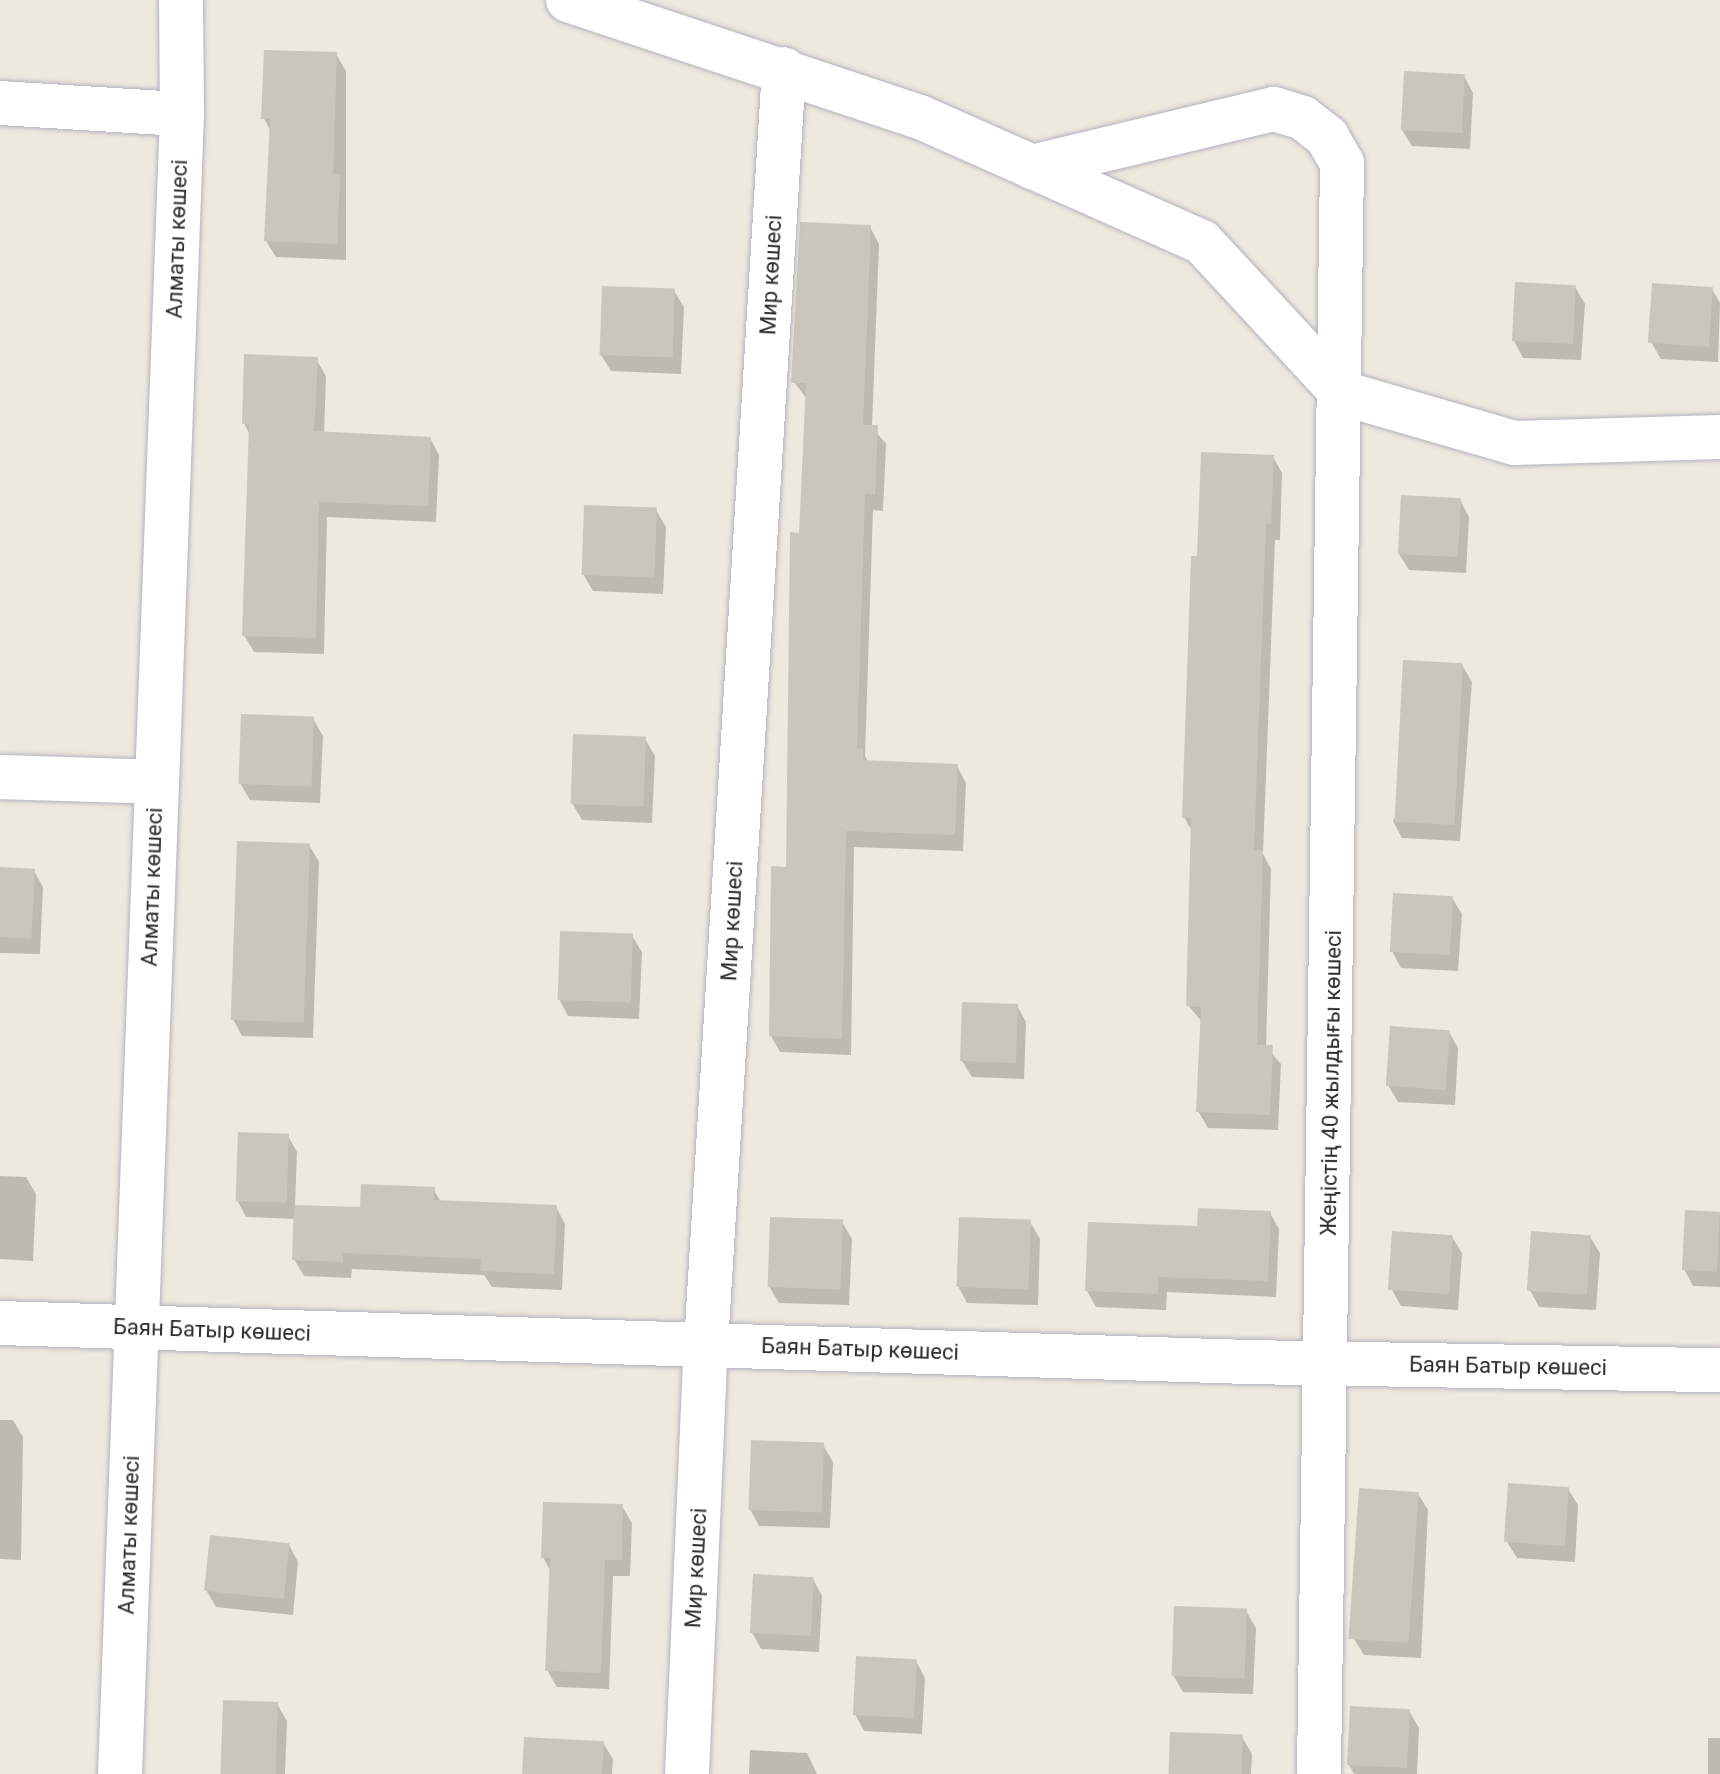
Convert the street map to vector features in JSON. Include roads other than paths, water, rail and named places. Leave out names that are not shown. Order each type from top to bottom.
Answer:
[{"type":"street","name":"Алматы көшесі","points":[[120,1774],[182,114],[181,0]]},
{"type":"street","points":[[568,0],[784,69],[920,117],[1202,242],[1342,393],[1514,443],[1720,437]]},
{"type":"street","name":"Мир көшесі","points":[[687,1774],[706,1344],[784,69]]},
{"type":"street","points":[[0,103],[182,114]]},
{"type":"street","name":"Жеңістің 40 жылдығы көшесі","points":[[1032,167],[1274,109],[1303,118],[1327,137],[1342,163],[1342,393],[1319,1774]]},
{"type":"street","points":[[0,777],[156,782]]},
{"type":"street","name":"Баян Батыр көшесі","points":[[0,1323],[1326,1363],[1720,1370]]}]
